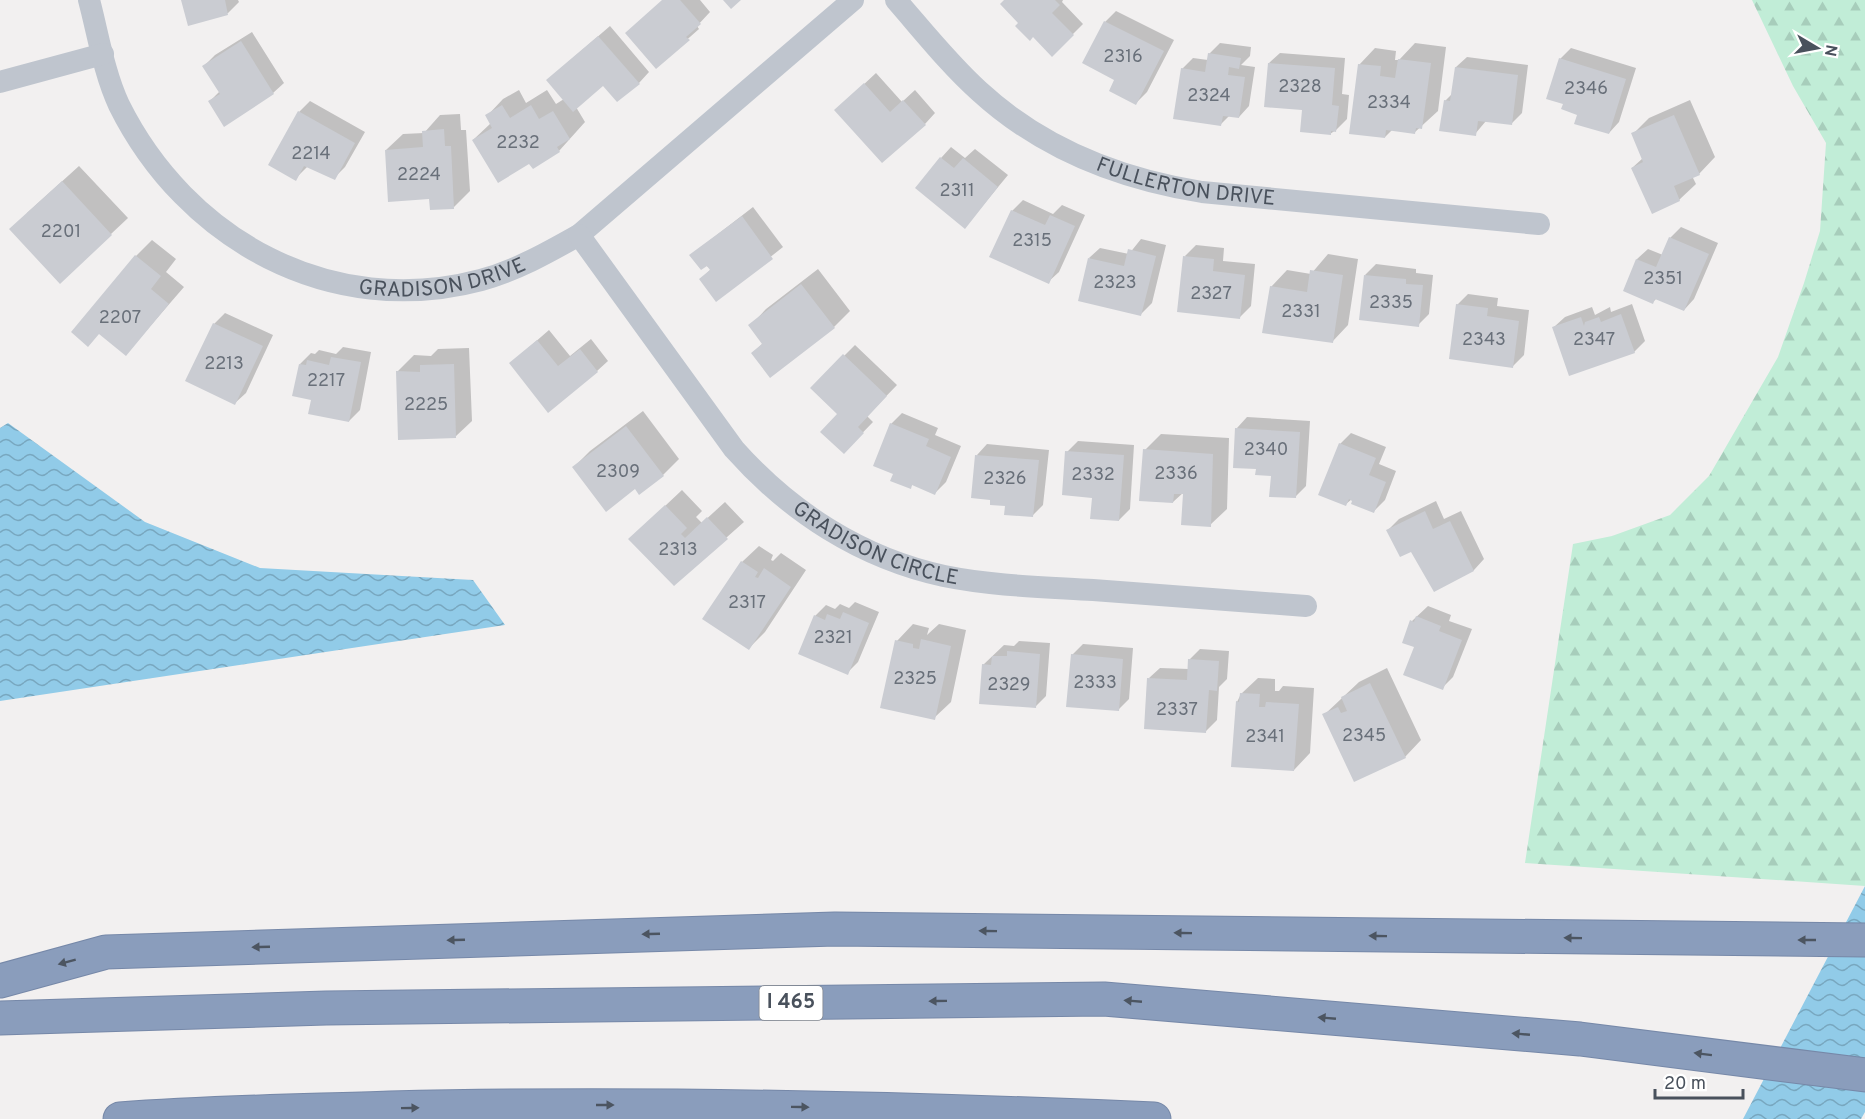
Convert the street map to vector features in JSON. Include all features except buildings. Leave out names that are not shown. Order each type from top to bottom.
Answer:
[{"type":"highway","points":[[0,981],[106,951],[835,929],[1865,940]]},
{"type":"highway","name":"I 465","points":[[0,1018],[326,1008],[1104,999],[1580,1039],[1865,1075]]},
{"type":"highway","points":[[120,1119],[307,1110],[649,1105],[866,1108],[1154,1119]]},
{"type":"street","name":"GRADISON DRIVE","points":[[90,0],[118,103],[146,151],[166,179],[221,230],[243,245],[293,269],[360,287],[414,290],[441,288],[507,272],[544,256],[579,235],[853,0]]},
{"type":"street","name":"FULLERTON DRIVE","points":[[896,0],[952,64],[1002,110],[1071,153],[1117,172],[1149,182],[1215,194],[1539,224]]},
{"type":"street","points":[[0,82],[103,54]]},
{"type":"street","name":"GRADISON CIRCLE","points":[[579,235],[734,449],[753,470],[793,506],[840,537],[903,564],[969,580],[1306,606]]},
{"type":"green space","points":[[1752,0],[1865,0],[1865,886],[1525,863],[1573,544],[1612,536],[1670,515],[1709,476],[1778,357],[1820,231],[1826,143],[1793,86]]},
{"type":"water","points":[[8,423],[145,522],[260,568],[473,580],[505,625],[0,701],[0,428]]},
{"type":"water","points":[[1865,886],[1865,1112],[1861,1119],[1743,1119]]}]
